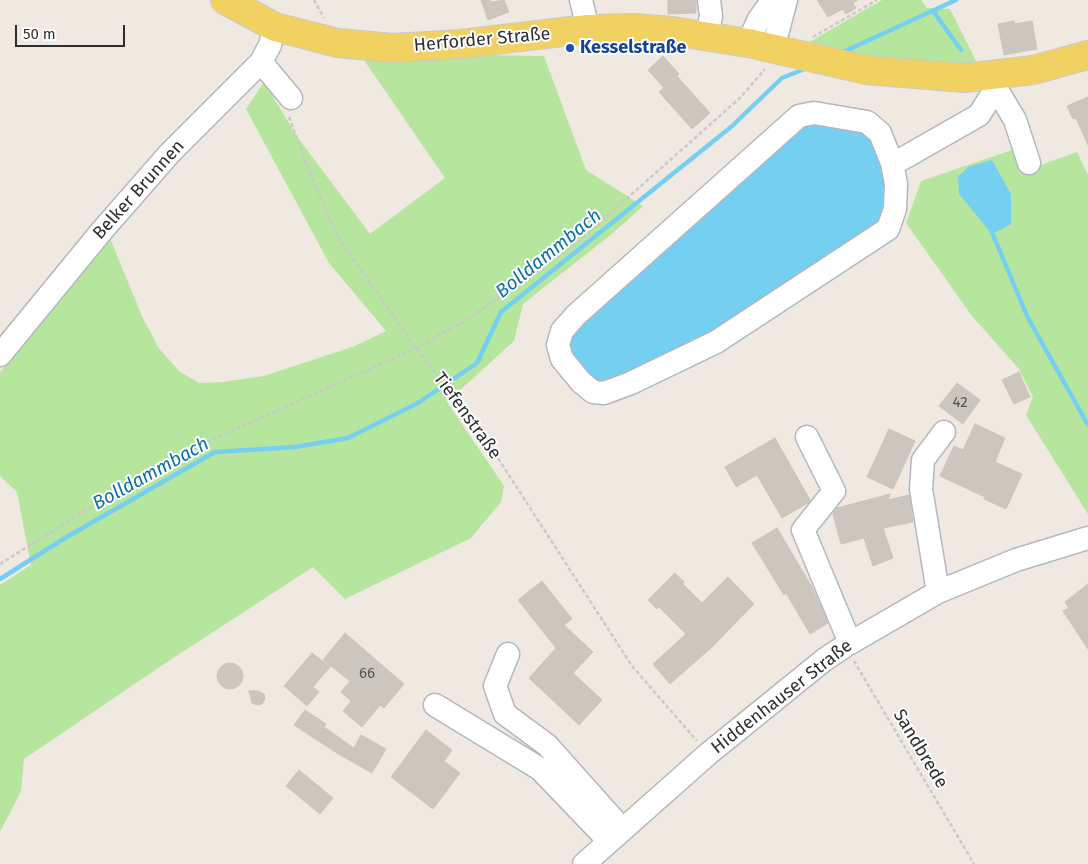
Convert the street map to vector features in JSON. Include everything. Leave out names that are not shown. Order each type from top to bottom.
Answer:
[{"type":"main road","name":"Herforder Straße","points":[[225,0],[275,27],[338,44],[393,48],[461,44],[588,29],[634,28],[707,36],[866,70],[996,81],[1088,55]]},
{"type":"street","points":[[581,0],[588,29]]},
{"type":"street","points":[[707,36],[711,16],[709,0]]},
{"type":"street","points":[[769,48],[759,19],[773,0]]},
{"type":"street","points":[[769,48],[786,0]]},
{"type":"street","name":"Belker Brunnen","points":[[0,355],[100,233],[163,161],[261,62],[270,45],[275,27]]},
{"type":"street","points":[[261,62],[291,98]]},
{"type":"street","points":[[892,163],[979,114],[996,81]]},
{"type":"street","points":[[996,81],[1015,120],[1029,163]]},
{"type":"street","points":[[814,113],[867,122],[880,133],[892,163],[896,184],[896,209],[888,229],[716,342],[631,383],[604,393],[593,392],[581,382],[562,359],[558,345],[562,331],[576,315],[799,116],[814,113]]},
{"type":"street","points":[[938,592],[921,489],[923,460],[944,432]]},
{"type":"street","points":[[807,437],[834,491],[803,530],[855,653]]},
{"type":"street","name":"Hiddenhauser Straße","points":[[584,864],[708,754],[824,660],[855,653],[938,592],[1016,560],[1088,538]]},
{"type":"street","points":[[508,654],[495,686],[505,714],[548,745],[616,835]]},
{"type":"street","points":[[434,705],[540,769],[616,835]]},
{"type":"path","points":[[0,564],[165,461],[416,348],[465,321],[578,242],[741,97],[772,60],[769,48],[877,0]]},
{"type":"path","name":"Tiefenstraße","points":[[291,98],[289,115],[311,176],[339,239],[416,348],[485,438],[632,666],[708,754]]},
{"type":"path","name":"Sandbrede","points":[[855,653],[974,864]]},
{"type":"green space","points":[[882,0],[921,0],[927,8],[950,9],[977,63],[931,64],[881,58],[806,44]]},
{"type":"green space","points":[[483,55],[544,56],[586,170],[643,206],[613,233],[523,304],[514,341],[447,402],[504,486],[501,502],[471,538],[345,599],[313,567],[167,662],[24,759],[21,791],[0,832],[0,585],[31,565],[17,492],[0,476],[0,372],[109,236],[142,316],[158,347],[179,371],[199,383],[264,376],[355,346],[386,331],[329,263],[246,109],[264,82],[298,138],[370,234],[445,178],[364,60]]},
{"type":"green space","points":[[1018,148],[1027,170],[1077,152],[1088,175],[1088,514],[1026,415],[1033,397],[1019,369],[972,316],[906,223],[921,181]]},
{"type":"water","points":[[814,123],[855,128],[872,139],[882,160],[886,183],[884,205],[878,225],[735,323],[603,387],[575,370],[567,340],[795,126]]},
{"type":"water","points":[[992,160],[1011,194],[1011,224],[992,234],[959,194],[958,177],[968,167]]},
{"type":"building","points":[[481,0],[493,2],[504,0],[509,12],[488,20]]},
{"type":"building","points":[[668,0],[696,0],[696,13],[668,14]]},
{"type":"building","points":[[817,0],[858,0],[853,3],[856,8],[846,14],[843,9],[828,17]]},
{"type":"building","points":[[1014,21],[1014,24],[1032,21],[1037,49],[1004,55],[998,24]]},
{"type":"building","points":[[663,56],[679,74],[677,76],[710,113],[692,129],[659,92],[664,88],[648,70]]},
{"type":"building","points":[[1088,97],[1088,145],[1076,118],[1073,119],[1067,106]]},
{"type":"building","points":[[1019,372],[1030,397],[1014,404],[1002,380]]},
{"type":"building","points":[[957,383],[980,400],[963,424],[939,406]]},
{"type":"building","points":[[975,424],[1005,438],[995,462],[1022,474],[1006,509],[940,476],[954,446],[963,450]]},
{"type":"building","points":[[889,429],[915,441],[893,489],[867,477]]},
{"type":"building","points":[[775,438],[810,500],[782,518],[757,475],[736,487],[725,467]]},
{"type":"building","points":[[890,494],[888,500],[909,495],[913,522],[883,528],[893,558],[873,566],[864,538],[841,544],[833,514],[837,508]]},
{"type":"building","points":[[777,528],[812,587],[828,623],[810,634],[786,593],[784,595],[752,543]]},
{"type":"building","points":[[675,573],[702,603],[728,577],[754,604],[711,648],[670,684],[653,664],[686,634],[659,607],[657,609],[648,600]]},
{"type":"building","points":[[542,581],[572,619],[564,625],[593,652],[573,673],[602,700],[579,725],[529,678],[556,648],[518,600]]},
{"type":"building","points":[[1088,584],[1088,649],[1063,611],[1069,608],[1065,602]]},
{"type":"building","points":[[345,633],[404,684],[384,708],[380,705],[362,727],[343,711],[351,701],[341,692],[350,681],[323,660]]},
{"type":"building","points":[[312,653],[330,667],[313,687],[319,692],[307,706],[284,686]]},
{"type":"building","points":[[230,663],[240,666],[243,676],[240,686],[230,689],[220,686],[217,676],[220,666]]},
{"type":"building","points":[[249,691],[258,691],[264,694],[265,699],[262,704],[252,703]]},
{"type":"building","points":[[305,710],[326,724],[324,727],[354,748],[361,735],[386,749],[372,773],[294,725]]},
{"type":"building","points":[[426,730],[452,750],[444,761],[460,773],[433,809],[391,777]]},
{"type":"building","points":[[299,770],[333,798],[320,814],[286,786]]},
{"type":"waterway","name":"Bolldammbach","points":[[841,53],[956,0]]},
{"type":"waterway","points":[[933,11],[961,50]]},
{"type":"waterway","name":"Bolldammbach","points":[[0,579],[65,538],[215,452],[295,447],[348,438],[418,403],[477,363],[501,312],[731,127],[782,78],[807,68]]},
{"type":"waterway","points":[[991,230],[1028,318],[1088,425]]},
{"type":"place","name":"Kesselstraße","points":[[570,48]]}]
